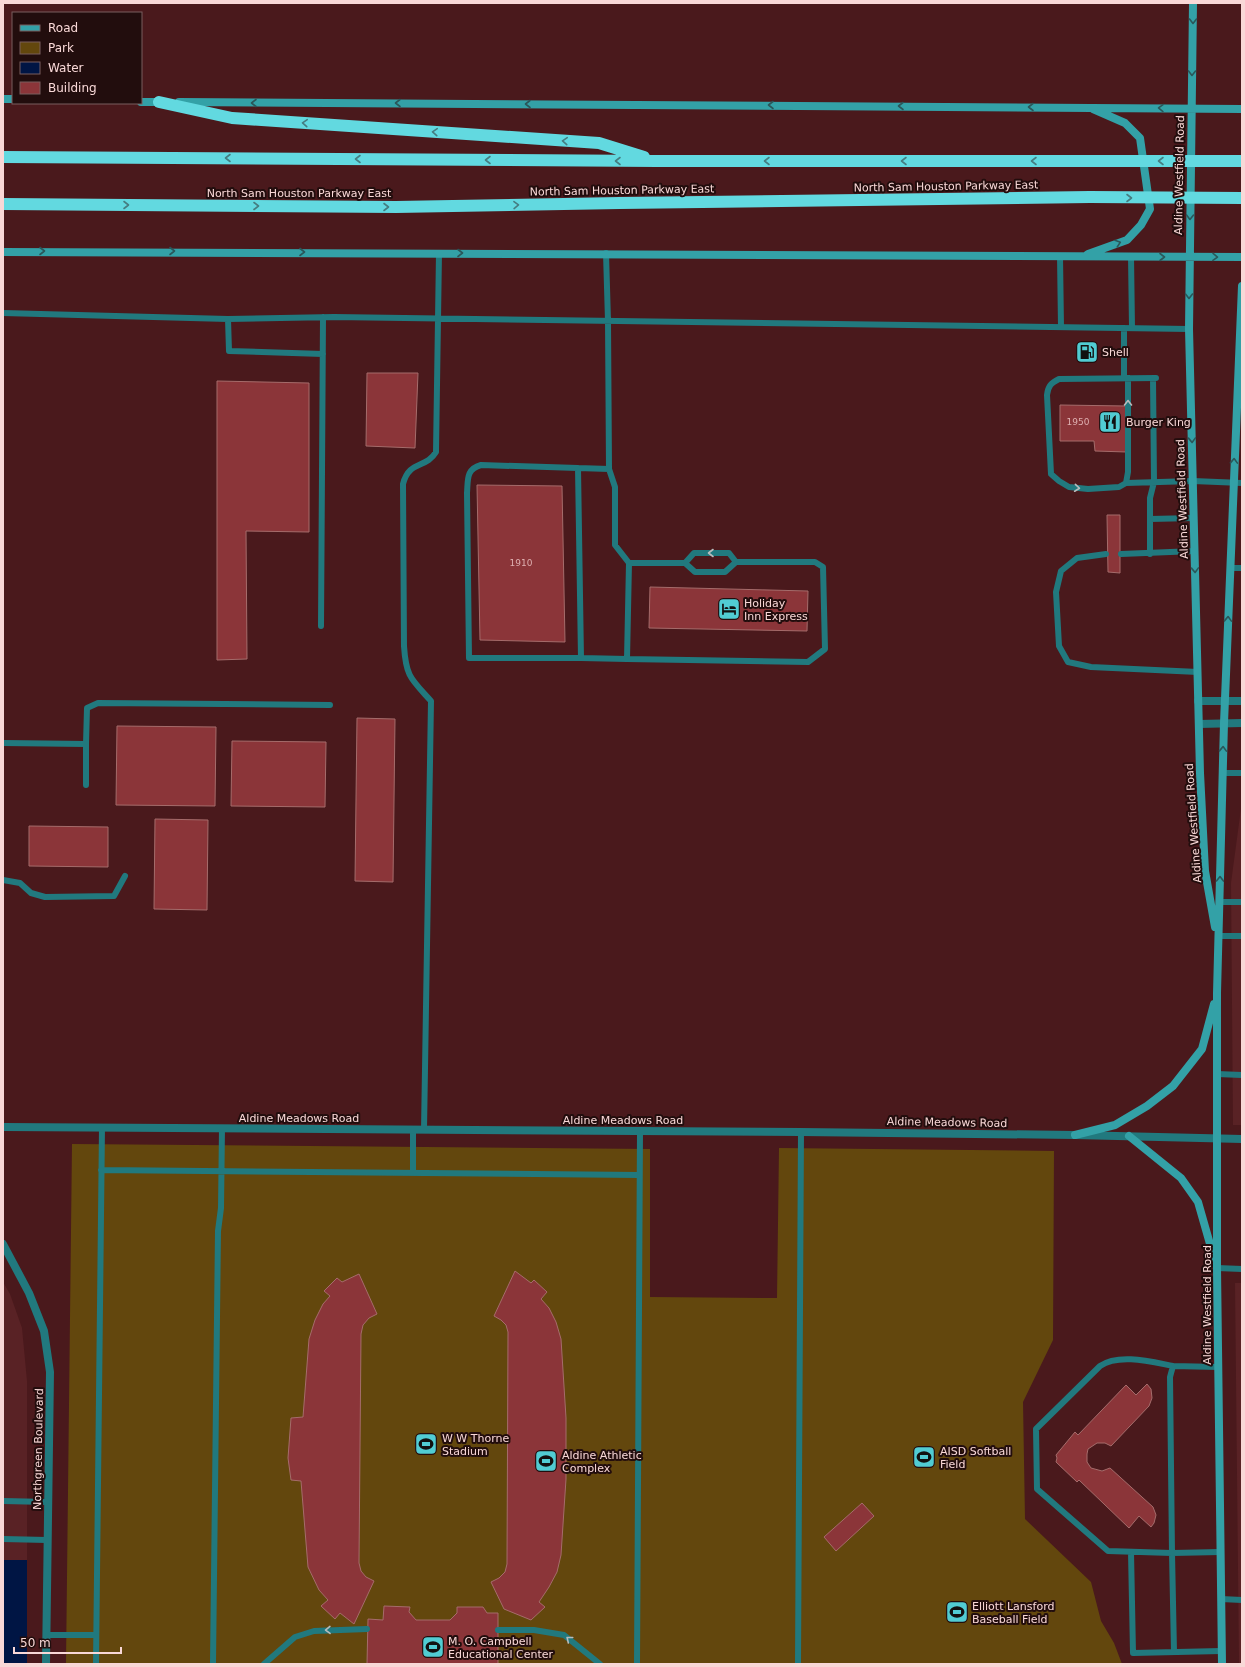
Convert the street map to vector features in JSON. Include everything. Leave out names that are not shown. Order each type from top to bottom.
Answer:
[{"type":"highway","points":[[159,102],[232,118],[599,143],[657,161]]},
{"type":"highway","points":[[3,157],[657,161],[1242,161]]},
{"type":"highway","name":"North Sam Houston Parkway East","points":[[3,204],[396,207],[1090,197],[1242,198]]},
{"type":"highway","points":[[3,210],[102,205]]},
{"type":"main road","name":"Aldine Westfield Road","points":[[1193,3],[1189,329],[1198,702],[1206,871],[1218,946]]},
{"type":"main road","points":[[142,102],[1242,109]]},
{"type":"main road","points":[[1081,256],[1127,240],[1141,225],[1150,209],[1140,138],[1125,123],[1089,107]]},
{"type":"main road","points":[[3,252],[606,253],[1242,257]]},
{"type":"main road","name":"Aldine Westfield Road","points":[[1222,1664],[1217,1268],[1217,993],[1224,723],[1230,568],[1238,483],[1242,286]]},
{"type":"main road","points":[[1075,1135],[1115,1125],[1147,1106],[1173,1086],[1202,1049],[1217,993]]},
{"type":"main road","points":[[1129,1136],[1181,1178],[1198,1202],[1217,1268]]},
{"type":"street","points":[[1198,702],[1242,701]]},
{"type":"street","points":[[1199,724],[1242,723]]},
{"type":"street","name":"Aldine Meadows Road","points":[[3,1127],[801,1132],[1075,1135],[1242,1139]]},
{"type":"street","name":"Northgreen Boulevard","points":[[3,1244],[29,1293],[44,1331],[50,1372],[46,1664]]},
{"type":"lane","points":[[424,1130],[431,701],[410,678],[406,666],[404,646],[403,484],[405,476],[410,469],[432,459],[436,452],[439,253]]},
{"type":"lane","points":[[606,253],[609,470],[614,487],[614,545],[629,563],[627,659]]},
{"type":"lane","points":[[1060,256],[1061,327]]},
{"type":"lane","points":[[1131,256],[1132,328]]},
{"type":"lane","points":[[3,313],[228,319],[323,317],[439,318],[1189,329]]},
{"type":"lane","points":[[321,626],[323,317]]},
{"type":"lane","points":[[228,319],[229,351],[323,354]]},
{"type":"lane","points":[[1124,328],[1128,472],[1126,483]]},
{"type":"lane","points":[[1150,554],[1150,498],[1154,482],[1154,378],[1059,379],[1052,382],[1048,387],[1047,395],[1051,474],[1069,487],[1088,489],[1119,487],[1126,483],[1154,482],[1193,481],[1238,483]]},
{"type":"lane","points":[[609,470],[481,465],[473,467],[469,474],[467,493],[469,658],[581,658],[808,662],[825,649],[822,566],[815,562],[736,562],[725,572],[695,572],[685,563],[629,563]]},
{"type":"lane","points":[[578,468],[581,658]]},
{"type":"lane","points":[[1150,519],[1194,518]]},
{"type":"lane","points":[[1121,554],[1195,551]]},
{"type":"lane","points":[[685,563],[694,553],[729,553],[736,562]]},
{"type":"lane","points":[[1106,554],[1077,558],[1061,571],[1056,592],[1059,646],[1068,662],[1091,667],[1198,672]]},
{"type":"lane","points":[[1230,568],[1242,568]]},
{"type":"lane","points":[[86,785],[87,708],[98,703],[330,705]]},
{"type":"lane","points":[[3,743],[86,744]]},
{"type":"lane","points":[[1223,773],[1242,773]]},
{"type":"lane","points":[[3,880],[20,883],[31,893],[45,897],[114,896],[125,876]]},
{"type":"lane","points":[[1219,902],[1242,902]]},
{"type":"lane","points":[[1218,936],[1242,936]]},
{"type":"lane","points":[[1217,1074],[1242,1075]]},
{"type":"lane","points":[[96,1664],[102,1127]]},
{"type":"lane","points":[[213,1664],[218,1231],[221,1208],[222,1128]]},
{"type":"lane","points":[[412,1173],[413,1130]]},
{"type":"lane","points":[[637,1664],[640,1132]]},
{"type":"lane","points":[[798,1664],[801,1132]]},
{"type":"lane","points":[[102,1170],[639,1175]]},
{"type":"lane","points":[[1217,1268],[1242,1268]]},
{"type":"lane","points":[[1218,1367],[1173,1366],[1146,1360],[1107,1361],[1100,1366],[1036,1429],[1037,1489],[1108,1552],[1220,1552]]},
{"type":"lane","points":[[1173,1366],[1170,1377],[1174,1652]]},
{"type":"lane","points":[[3,1501],[48,1502]]},
{"type":"lane","points":[[3,1539],[47,1540]]},
{"type":"lane","points":[[1132,1552],[1133,1653],[1221,1651]]},
{"type":"lane","points":[[1221,1599],[1242,1600]]},
{"type":"lane","points":[[264,1664],[295,1636],[314,1631],[367,1630]]},
{"type":"lane","points":[[498,1630],[534,1630],[564,1635],[600,1664]]},
{"type":"lane","points":[[46,1635],[96,1635]]},
{"type":"shaded area","points":[[1242,801],[1242,1125],[1233,1125],[1231,883]]},
{"type":"shaded area","points":[[3,1282],[10,1294],[22,1328],[27,1381],[27,1560],[3,1560]]},
{"type":"shaded area","points":[[1235,1283],[1242,1283],[1242,1664],[1239,1664]]},
{"type":"green space","name":"Aldine Athletic Complex","points":[[72,1144],[650,1149],[650,1297],[777,1298],[779,1148],[1054,1151],[1053,1340],[1023,1402],[1025,1519],[1091,1582],[1101,1621],[1114,1643],[1122,1664],[66,1664]]},
{"type":"water","points":[[3,1560],[27,1560],[27,1664],[3,1664]]},
{"type":"building","points":[[367,373],[418,373],[415,448],[366,446]]},
{"type":"building","points":[[217,381],[309,383],[309,532],[246,531],[247,659],[217,660]]},
{"type":"building","points":[[1060,405],[1126,406],[1127,452],[1095,451],[1094,441],[1060,441]]},
{"type":"building","points":[[477,485],[562,486],[565,642],[480,640]]},
{"type":"building","points":[[1107,515],[1120,515],[1120,573],[1108,572]]},
{"type":"building","name":"Holiday Inn Express","points":[[650,587],[808,591],[807,631],[649,628]]},
{"type":"building","points":[[357,718],[395,719],[393,882],[355,881]]},
{"type":"building","points":[[117,726],[216,727],[215,806],[116,805]]},
{"type":"building","points":[[232,741],[326,742],[325,807],[231,806]]},
{"type":"building","points":[[155,819],[208,820],[207,910],[154,909]]},
{"type":"building","points":[[29,826],[108,827],[108,867],[29,866]]},
{"type":"building","points":[[515,1271],[531,1283],[534,1280],[547,1292],[541,1299],[549,1308],[556,1322],[561,1339],[566,1418],[566,1479],[561,1555],[557,1572],[539,1602],[545,1607],[531,1620],[504,1609],[491,1582],[499,1578],[505,1572],[507,1564],[508,1332],[506,1325],[494,1316]]},
{"type":"building","points":[[359,1274],[377,1314],[369,1318],[363,1325],[361,1334],[359,1563],[361,1571],[366,1577],[374,1581],[354,1624],[340,1613],[335,1619],[321,1606],[328,1600],[319,1590],[308,1567],[301,1481],[291,1480],[288,1458],[291,1418],[303,1417],[309,1339],[315,1320],[323,1304],[330,1296],[324,1291],[337,1278],[342,1282]]},
{"type":"building","points":[[1147,1384],[1151,1389],[1152,1398],[1149,1406],[1111,1446],[1105,1443],[1097,1443],[1088,1449],[1087,1454],[1087,1462],[1091,1468],[1102,1471],[1110,1468],[1153,1507],[1156,1515],[1154,1523],[1151,1527],[1139,1516],[1129,1528],[1079,1480],[1077,1482],[1056,1462],[1056,1455],[1075,1432],[1078,1435],[1126,1385],[1136,1395]]},
{"type":"building","points":[[862,1503],[874,1516],[836,1551],[824,1537]]},
{"type":"building","name":"M. O. Campbell Educational Center","points":[[384,1606],[410,1607],[409,1612],[416,1620],[450,1620],[457,1613],[457,1607],[483,1607],[487,1613],[498,1613],[498,1664],[367,1664],[368,1619],[383,1620]]},
{"type":"place","name":"Shell","points":[[1087,352]]},
{"type":"place","name":"Burger King","points":[[1110,422]]},
{"type":"place","name":"Holiday Inn Express","points":[[729,609]]},
{"type":"place","name":"W W Thorne Stadium","points":[[426,1444]]},
{"type":"place","name":"AISD Softball Field","points":[[924,1457]]},
{"type":"place","name":"Aldine Athletic Complex","points":[[546,1461]]},
{"type":"place","name":"Elliott Lansford Baseball Field","points":[[957,1612]]},
{"type":"place","name":"M. O. Campbell Educational Center","points":[[433,1647]]}]
